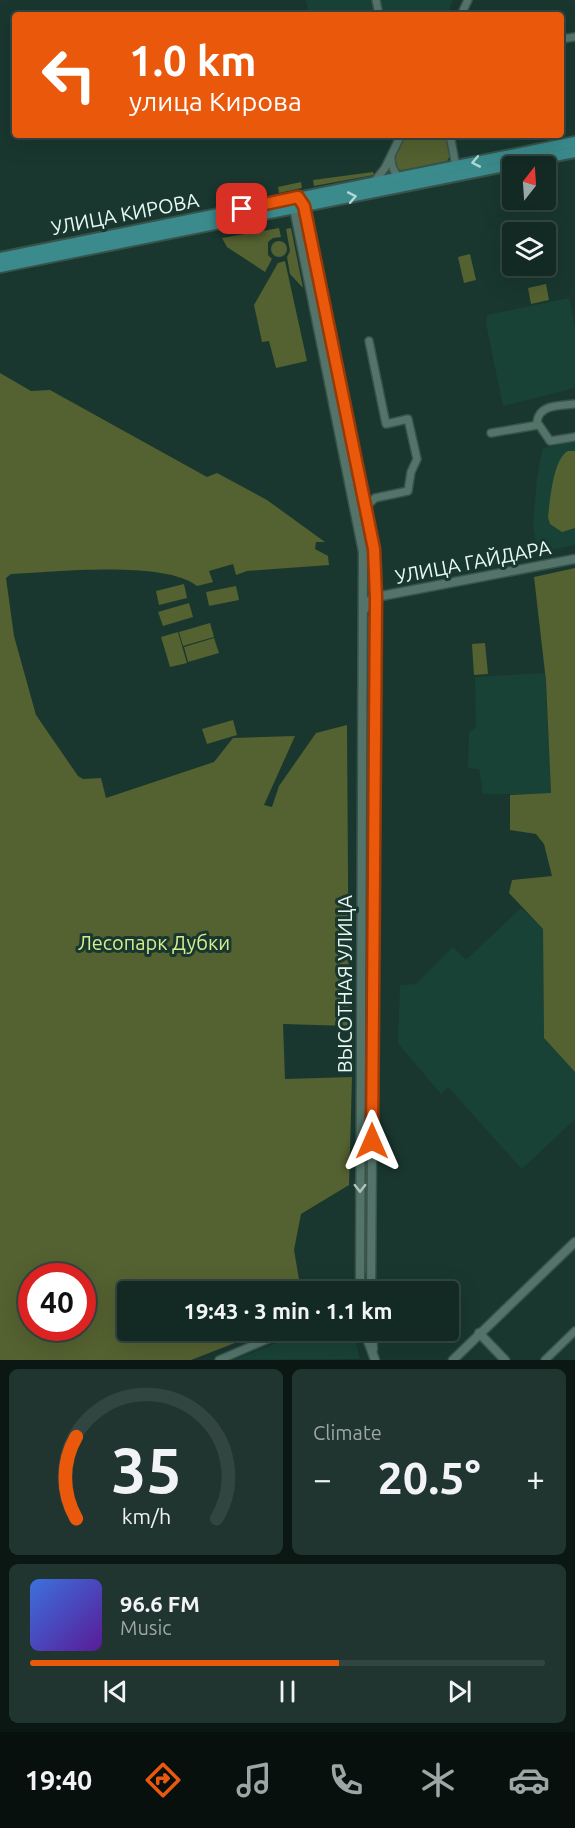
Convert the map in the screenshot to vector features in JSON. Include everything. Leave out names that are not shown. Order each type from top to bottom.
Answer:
[{"type":"main road","name":"УЛИЦА КИРОВА","points":[[0,258],[412,185],[456,171],[575,142]]},
{"type":"main road","name":"УЛИЦА КИРОВА","points":[[0,267],[299,204],[398,177],[456,171],[575,152]]},
{"type":"street","points":[[374,182],[385,168],[400,138]]},
{"type":"street","points":[[450,138],[456,171]]},
{"type":"street","points":[[391,156],[392,166],[398,177],[412,185]]},
{"type":"street","name":"ВЫСОТНАЯ УЛИЦА","points":[[299,204],[374,549],[376,597],[371,1281]]},
{"type":"street","name":"ВЫСОТНАЯ УЛИЦА","points":[[299,204],[324,359],[363,552],[360,1281]]},
{"type":"street","points":[[365,508],[375,498],[408,491],[411,472],[417,459],[408,419],[386,424],[369,341]]},
{"type":"street","points":[[324,359],[333,357]]},
{"type":"street","points":[[575,404],[545,408],[538,416],[538,425],[550,441],[575,436]]},
{"type":"street","points":[[491,433],[538,425]]},
{"type":"street","points":[[349,481],[359,479]]},
{"type":"street","name":"УЛИЦА ГАЙДАРА","points":[[376,597],[575,559]]},
{"type":"street","points":[[364,583],[366,590],[376,597],[370,600],[364,611]]},
{"type":"street","points":[[363,676],[375,676]]},
{"type":"street","points":[[453,1360],[575,1242]]},
{"type":"street","points":[[545,1360],[575,1331]]},
{"type":"street","points":[[479,1333],[505,1360]]},
{"type":"street","points":[[219,1360],[263,1341]]},
{"type":"street","points":[[367,1341],[373,1360]]},
{"type":"street","points":[[372,1341],[373,1360]]},
{"type":"shaded area","points":[[306,0],[373,0],[375,12],[308,12]]},
{"type":"shaded area","points":[[380,0],[453,0],[448,12],[382,12]]},
{"type":"shaded area","points":[[569,298],[575,327],[575,388],[503,406],[486,323],[487,315]]},
{"type":"shaded area","points":[[575,442],[575,545],[538,552],[533,527],[542,451],[544,448]]},
{"type":"shaded area","points":[[545,673],[551,794],[483,794],[479,769],[468,768],[469,733],[476,727],[475,677]]},
{"type":"shaded area","points":[[521,908],[543,929],[544,1038],[575,1072],[575,1119],[522,1169],[448,1087],[441,1094],[398,1043],[400,985],[416,984],[453,947],[466,960]]},
{"type":"shaded area","points":[[282,1341],[356,1341],[360,1359],[234,1360]]},
{"type":"green space","points":[[404,138],[448,138],[451,154],[446,163],[403,172],[397,168],[394,162]]},
{"type":"green space","points":[[373,172],[374,175],[314,186],[313,180]]},
{"type":"green space","points":[[301,182],[302,188],[279,193],[278,187]]},
{"type":"green space","points":[[301,226],[305,226],[319,295],[315,295]]},
{"type":"green space","points":[[279,228],[281,237],[273,238],[268,242],[268,255],[272,259],[265,272],[227,247],[222,238]]},
{"type":"green space","points":[[291,228],[303,288],[290,274],[287,257],[290,251],[286,229]]},
{"type":"green space","points":[[279,241],[285,243],[287,249],[285,255],[279,257],[273,255],[271,249],[273,243]]},
{"type":"green space","points":[[470,254],[476,280],[464,283],[458,257]]},
{"type":"green space","points":[[285,261],[307,361],[276,368],[269,341],[262,342],[254,305],[278,263]]},
{"type":"green space","points":[[546,284],[549,300],[531,304],[528,288]]},
{"type":"green space","points":[[330,363],[332,364],[353,472],[351,472]]},
{"type":"green space","name":"Лесопарк Дубки","points":[[0,373],[31,391],[50,390],[207,477],[217,473],[267,500],[325,542],[316,542],[315,549],[328,556],[329,565],[247,571],[236,575],[233,564],[209,571],[213,582],[197,586],[182,578],[135,570],[54,571],[11,574],[6,578],[14,636],[36,715],[78,776],[83,779],[101,778],[106,798],[214,762],[233,738],[295,736],[264,805],[272,807],[279,786],[316,733],[347,725],[349,1026],[283,1024],[285,1079],[352,1077],[349,1185],[301,1214],[294,1250],[299,1281],[117,1281],[117,1341],[240,1341],[191,1360],[0,1360]]},
{"type":"green space","points":[[568,451],[575,451],[575,528],[562,532],[550,524],[548,517],[556,471],[563,455]]},
{"type":"green space","points":[[356,485],[369,547],[372,576],[367,576],[365,548],[354,487]]},
{"type":"green space","points":[[575,568],[575,1072],[544,1038],[543,929],[509,893],[512,880],[552,876],[544,844],[536,834],[510,830],[510,795],[551,793],[546,681],[534,577]]},
{"type":"green space","points":[[184,584],[187,598],[159,605],[156,591]]},
{"type":"green space","points":[[236,586],[239,600],[209,606],[206,592]]},
{"type":"green space","points":[[189,603],[193,617],[163,626],[158,612]]},
{"type":"green space","points":[[369,615],[372,618],[372,662],[369,664],[367,662],[367,618]]},
{"type":"green space","points":[[210,623],[214,637],[183,646],[179,632]]},
{"type":"green space","points":[[178,632],[187,663],[170,667],[161,637]]},
{"type":"green space","points":[[214,638],[219,653],[188,662],[184,647]]},
{"type":"green space","points":[[485,643],[488,674],[474,675],[472,644]]},
{"type":"green space","points":[[367,707],[371,707],[369,916],[365,916]]},
{"type":"green space","points":[[233,720],[237,735],[207,744],[202,729]]},
{"type":"green space","points":[[365,921],[369,921],[369,1026],[364,1026]]},
{"type":"green space","points":[[364,1030],[369,1030],[368,1273],[363,1273]]},
{"type":"route","points":[[242,209],[298,197],[304,206],[374,549],[376,597],[372,1141]]}]
